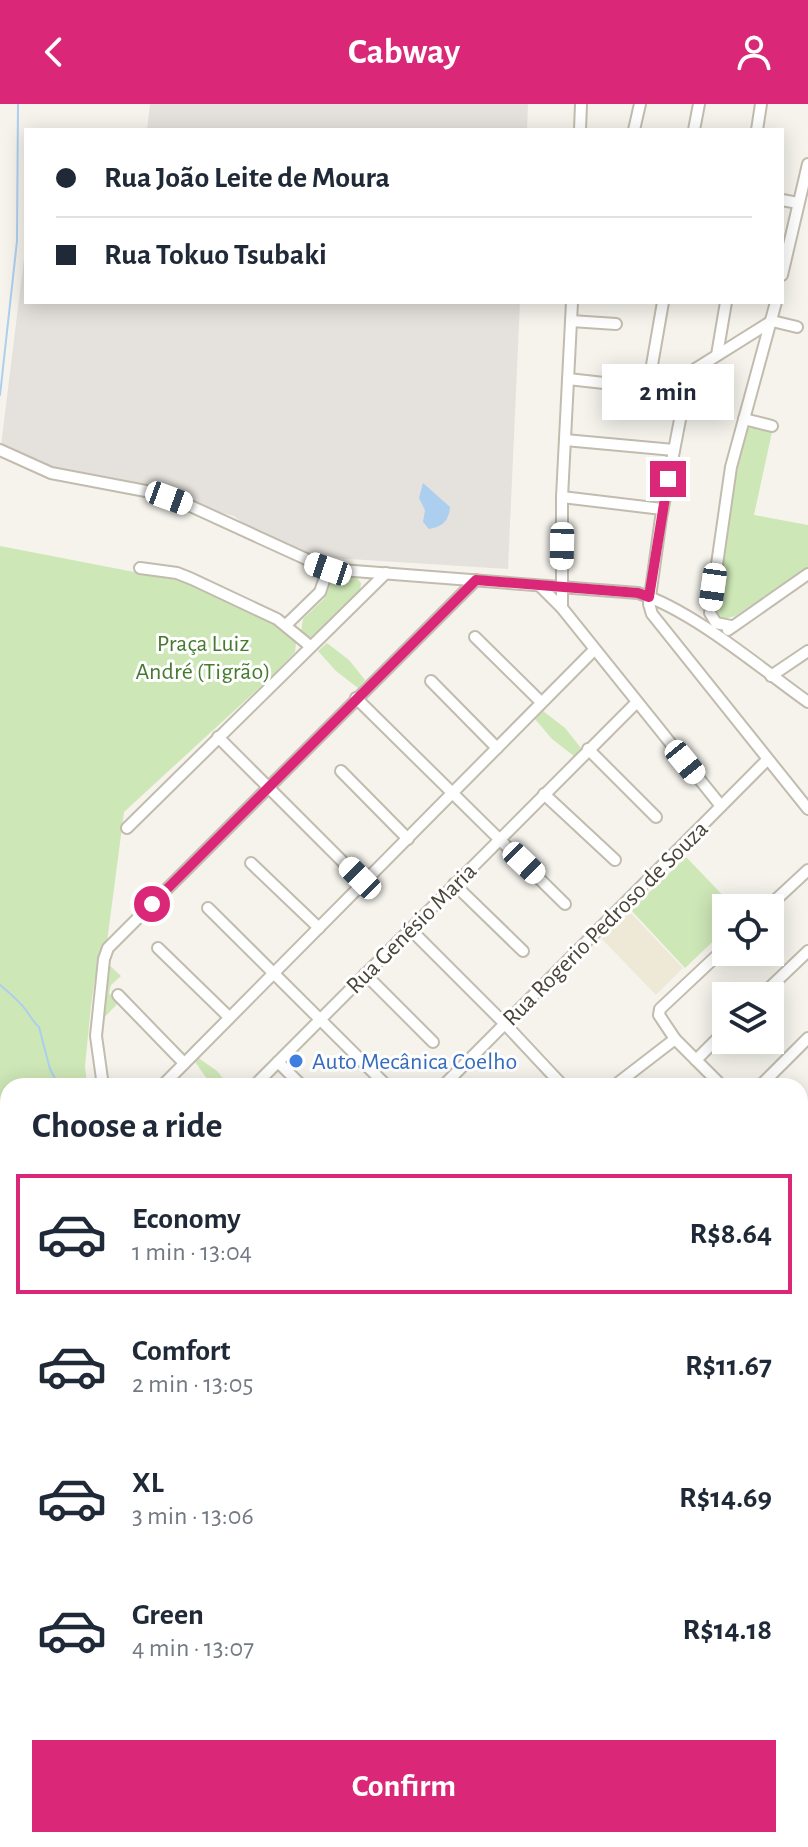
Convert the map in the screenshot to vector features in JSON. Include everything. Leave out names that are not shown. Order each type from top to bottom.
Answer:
[{"type":"street","points":[[580,128],[581,104]]},
{"type":"street","points":[[634,128],[640,104]]},
{"type":"street","points":[[694,128],[699,104]]},
{"type":"street","points":[[757,128],[761,104]]},
{"type":"street","points":[[784,266],[808,164]]},
{"type":"street","points":[[784,200],[798,203]]},
{"type":"street","points":[[560,606],[572,304]]},
{"type":"street","points":[[648,388],[663,304]]},
{"type":"street","points":[[717,355],[726,304]]},
{"type":"street","points":[[701,626],[710,613],[723,512],[744,419],[776,304]]},
{"type":"street","points":[[571,321],[616,324]]},
{"type":"street","points":[[797,327],[772,321],[689,373],[662,509],[649,609],[808,809]]},
{"type":"street","points":[[568,379],[685,392]]},
{"type":"street","points":[[744,419],[772,426]]},
{"type":"street","points":[[565,440],[674,450]]},
{"type":"street","points":[[0,450],[51,473],[151,492],[186,504],[328,569],[638,593],[701,626],[808,702]]},
{"type":"street","points":[[562,497],[662,509]]},
{"type":"street","points":[[140,568],[177,573],[192,579],[287,624],[310,646]]},
{"type":"street","points":[[287,624],[320,592],[328,569]]},
{"type":"street","points":[[127,828],[386,573]]},
{"type":"street","points":[[721,640],[731,626],[808,574]]},
{"type":"street","points":[[446,577],[457,587],[452,602]]},
{"type":"street","points":[[102,1078],[96,1036],[104,959],[108,948],[476,580]]},
{"type":"street","points":[[537,584],[560,606],[721,806]]},
{"type":"street","points":[[710,613],[716,623],[731,626]]},
{"type":"street","points":[[475,637],[541,702]]},
{"type":"street","points":[[170,1078],[594,650]]},
{"type":"street","points":[[771,676],[808,651]]},
{"type":"street","points":[[431,681],[497,748]]},
{"type":"street","points":[[356,698],[565,904]]},
{"type":"street","name":"Rua Genésio Maria","points":[[262,1078],[637,702]]},
{"type":"street","points":[[218,737],[364,883]]},
{"type":"street","points":[[588,749],[656,817]]},
{"type":"street","name":"Rua Rogerio Pedroso de Souza","points":[[451,1078],[767,760]]},
{"type":"street","points":[[341,771],[408,839]]},
{"type":"street","points":[[544,794],[615,860]]},
{"type":"street","points":[[251,863],[319,928]]},
{"type":"street","points":[[782,894],[808,870]]},
{"type":"street","points":[[454,884],[523,951]]},
{"type":"street","points":[[208,908],[379,1078]]},
{"type":"street","points":[[410,929],[556,1078]]},
{"type":"street","points":[[158,948],[229,1017]]},
{"type":"street","points":[[776,982],[808,951]]},
{"type":"street","points":[[712,960],[660,1009],[661,1021],[675,1039],[714,1078]]},
{"type":"street","points":[[365,974],[433,1042]]},
{"type":"street","points":[[118,995],[184,1063]]},
{"type":"street","points":[[768,1078],[808,1038]]},
{"type":"street","points":[[624,1078],[675,1039]]},
{"type":"street","points":[[696,1060],[712,1044]]},
{"type":"street","points":[[278,1062],[294,1078]]},
{"type":"shaded area","points":[[150,104],[528,104],[527,128],[147,128]]},
{"type":"shaded area","points":[[24,258],[24,304],[520,304],[508,569],[317,557],[251,529],[234,516],[215,511],[174,491],[48,468],[1,446]]},
{"type":"shaded area","points":[[630,912],[683,968],[656,995],[602,939]]},
{"type":"green space","points":[[751,427],[772,432],[754,515],[808,525],[808,569],[735,616],[724,619],[719,617],[716,607],[728,511],[746,430]]},
{"type":"green space","name":"Praça Luiz André (Tigrão)","points":[[0,546],[186,582],[277,624],[296,643],[295,652],[273,675],[124,812],[107,942],[95,978],[91,1006],[86,1078],[0,1078]]},
{"type":"green space","points":[[334,576],[357,578],[361,583],[360,593],[310,638],[301,632],[303,619],[324,599]]},
{"type":"green space","points":[[327,643],[349,660],[365,680],[358,688],[336,671],[318,651]]},
{"type":"green space","points":[[543,711],[565,728],[581,748],[574,756],[552,739],[535,719]]},
{"type":"green space","points":[[686,857],[722,894],[712,894],[712,942],[685,968],[631,910]]},
{"type":"green space","points":[[107,963],[121,976],[111,985],[109,993],[118,1003],[100,1022]]},
{"type":"green space","points":[[197,1057],[223,1078],[207,1078],[194,1060]]},
{"type":"water","points":[[423,483],[450,507],[448,516],[438,527],[429,529],[423,522],[425,510],[419,498]]},
{"type":"waterway","points":[[0,395],[17,241],[18,104]]},
{"type":"waterway","points":[[0,985],[20,1003],[39,1027],[55,1078]]},
{"type":"place","name":"Auto Mecânica Coelho","points":[[296,1061]]},
{"type":"route","points":[[152,904],[476,580],[638,593],[649,597],[668,479]]}]
